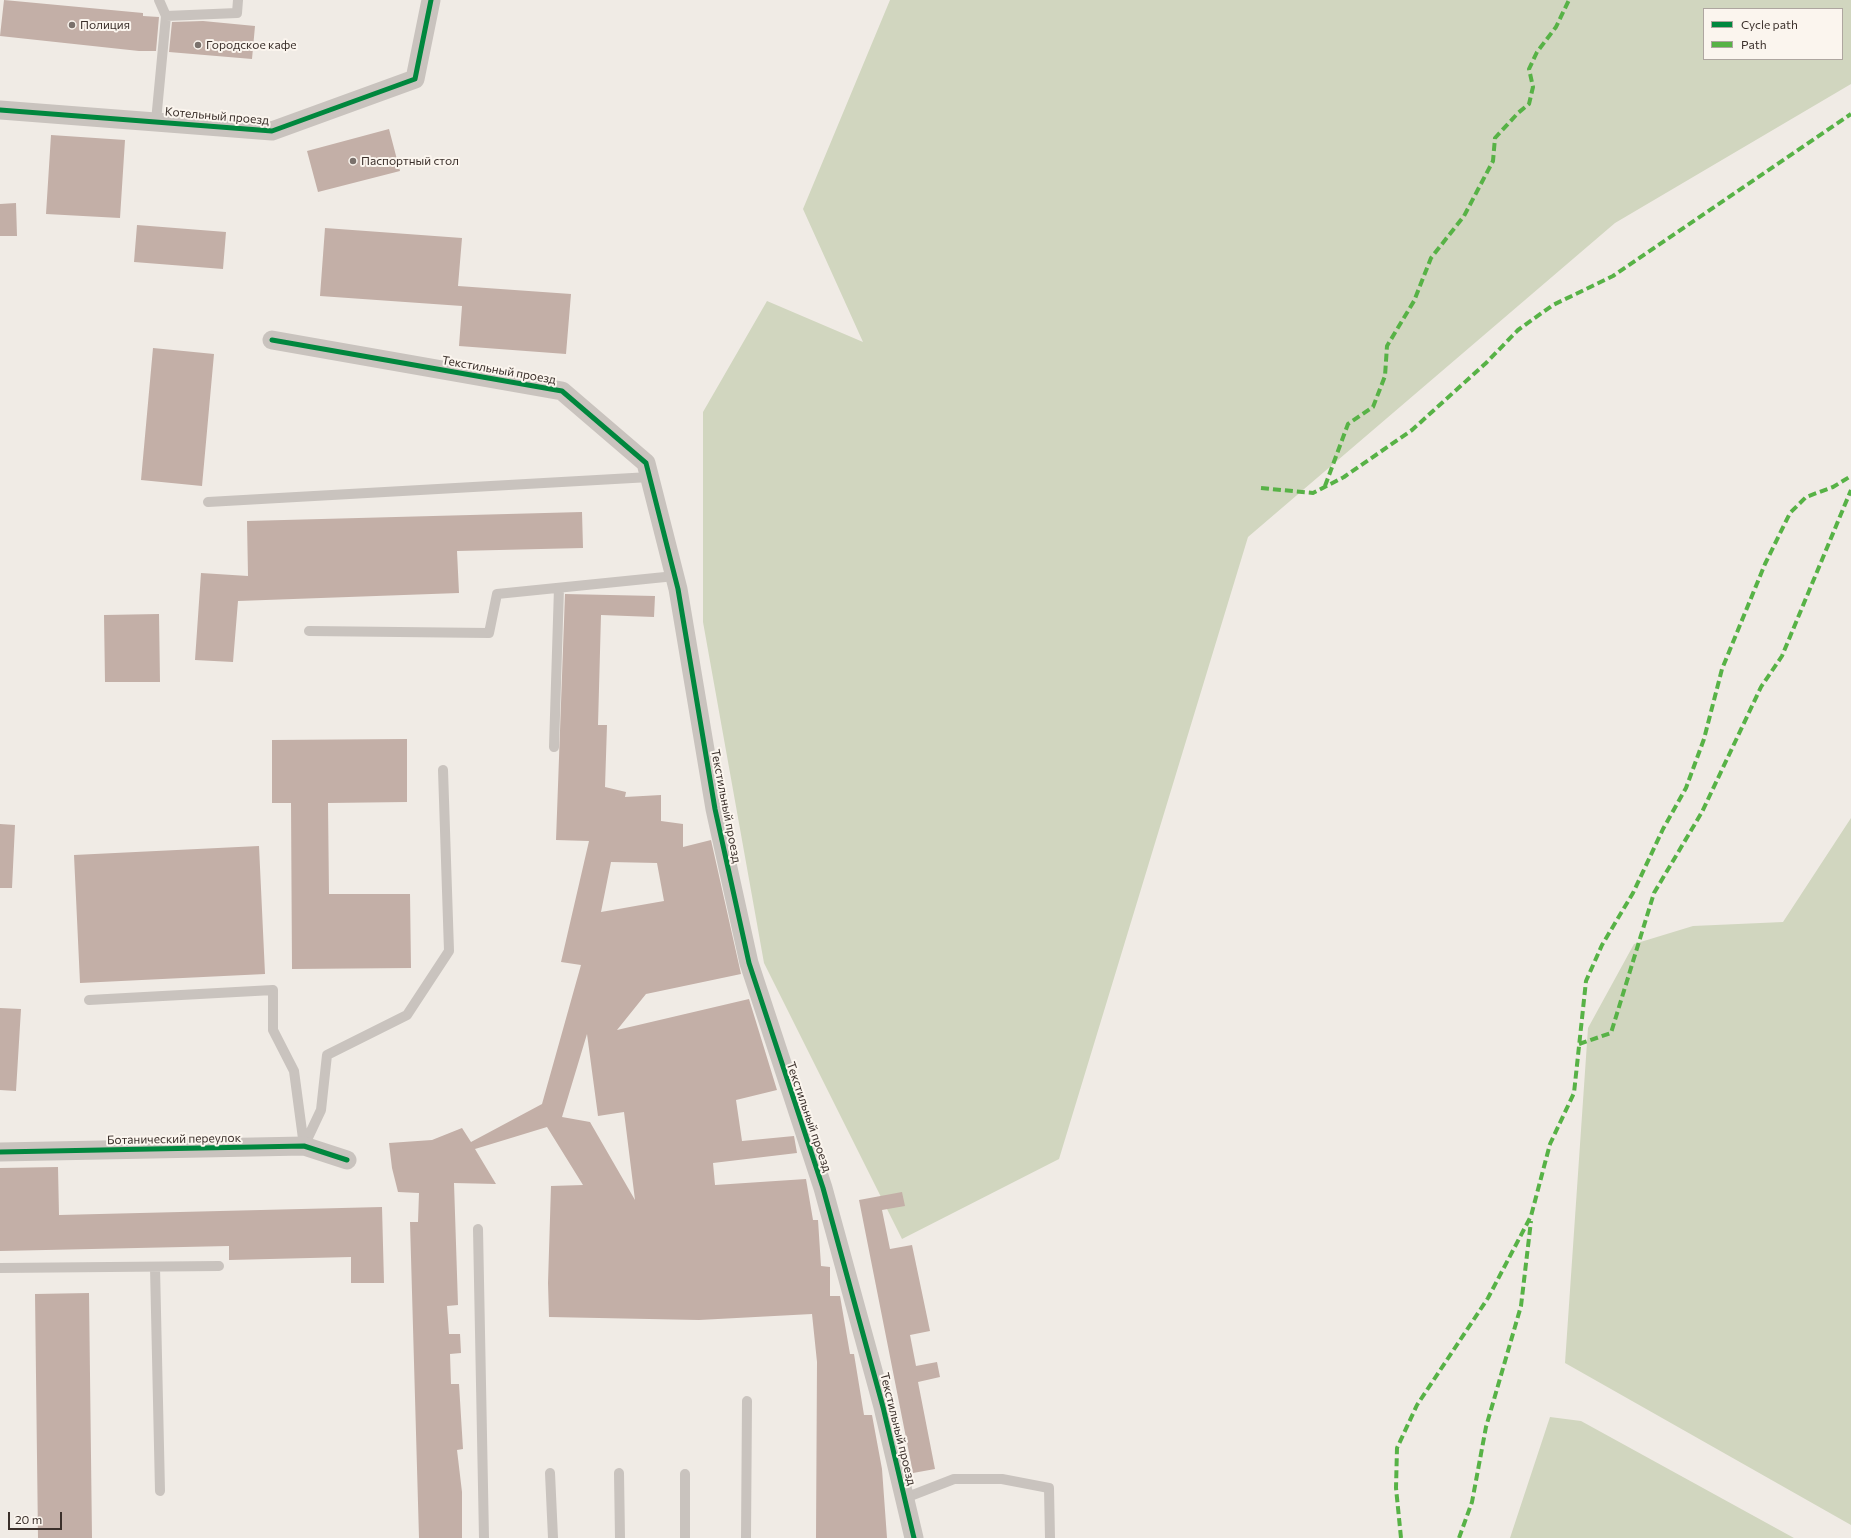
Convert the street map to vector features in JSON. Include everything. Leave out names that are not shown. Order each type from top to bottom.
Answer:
[{"type":"street","name":"Котельный проезд","points":[[0,110],[272,131],[414,79],[431,0]]},
{"type":"street","name":"Текстильный проезд","points":[[272,340],[562,391],[646,463],[675,576],[715,809],[749,963],[823,1188],[883,1407],[914,1538]]},
{"type":"street","name":"Ботанический переулок","points":[[0,1152],[304,1146],[347,1160]]},
{"type":"lane","points":[[156,121],[166,16],[158,0]]},
{"type":"lane","points":[[166,16],[237,13],[238,0]]},
{"type":"lane","points":[[208,502],[650,477]]},
{"type":"lane","points":[[309,631],[489,633],[497,594],[675,576]]},
{"type":"lane","points":[[554,747],[559,588]]},
{"type":"lane","points":[[304,1146],[321,1110],[326,1055],[407,1015],[449,951],[443,770]]},
{"type":"lane","points":[[89,1000],[272,990],[273,1030],[294,1071],[304,1146]]},
{"type":"lane","points":[[478,1229],[484,1538]]},
{"type":"lane","points":[[0,1268],[219,1266]]},
{"type":"lane","points":[[155,1267],[160,1491]]},
{"type":"lane","points":[[746,1538],[748,1401]]},
{"type":"lane","points":[[550,1473],[554,1538]]},
{"type":"lane","points":[[619,1473],[620,1538]]},
{"type":"lane","points":[[685,1474],[685,1538]]},
{"type":"lane","points":[[905,1498],[954,1479],[1002,1479],[1049,1488],[1050,1538]]},
{"type":"green space","points":[[890,0],[1851,0],[1851,84],[1615,223],[1248,537],[1059,1159],[902,1239],[764,963],[703,622],[703,412],[767,301],[863,342],[803,209]]},
{"type":"green space","points":[[1851,818],[1851,1525],[1565,1363],[1588,1028],[1634,944],[1693,926],[1783,922]]},
{"type":"green space","points":[[1550,1417],[1581,1421],[1794,1538],[1510,1538]]},
{"type":"building","name":"Полиция","points":[[4,0],[143,13],[143,16],[159,17],[156,51],[139,51],[0,36]]},
{"type":"building","points":[[203,21],[255,26],[252,59],[169,52],[172,22]]},
{"type":"building","name":"Паспортный стол","points":[[389,129],[400,171],[318,192],[307,151]]},
{"type":"building","points":[[51,135],[125,140],[120,218],[46,214]]},
{"type":"building","points":[[16,203],[17,236],[0,236],[0,204]]},
{"type":"building","points":[[137,225],[226,232],[223,269],[134,262]]},
{"type":"building","points":[[325,228],[462,238],[458,286],[571,294],[566,354],[459,346],[462,306],[320,296]]},
{"type":"building","points":[[153,348],[214,354],[202,486],[141,480]]},
{"type":"building","points":[[582,512],[583,548],[457,551],[459,593],[238,601],[233,662],[195,660],[201,573],[248,576],[247,521]]},
{"type":"building","points":[[565,594],[655,596],[654,617],[601,615],[598,725],[607,725],[605,787],[626,792],[625,797],[661,795],[661,821],[683,824],[683,847],[711,840],[741,974],[646,994],[617,1030],[749,999],[777,1090],[736,1100],[742,1141],[794,1136],[797,1153],[713,1163],[715,1185],[806,1179],[813,1220],[818,1220],[821,1266],[830,1267],[830,1296],[840,1296],[850,1354],[854,1354],[864,1415],[872,1415],[882,1469],[887,1538],[816,1538],[817,1362],[812,1314],[699,1320],[549,1317],[548,1283],[551,1186],[583,1185],[547,1127],[475,1149],[496,1184],[454,1183],[458,1305],[447,1306],[449,1334],[460,1334],[461,1353],[450,1354],[451,1384],[459,1384],[463,1449],[457,1450],[462,1492],[462,1538],[419,1538],[410,1222],[418,1222],[419,1193],[398,1192],[392,1168],[389,1143],[432,1140],[462,1128],[471,1142],[542,1104],[581,965],[561,962],[589,841],[556,840]],"holes":[[[611,862],[657,863],[664,901],[601,912]],[[587,1034],[598,1116],[624,1112],[635,1200],[590,1122],[562,1117]]]},
{"type":"building","points":[[159,614],[160,682],[105,682],[104,615]]},
{"type":"building","points":[[407,739],[407,802],[328,803],[329,894],[410,894],[411,968],[292,969],[291,803],[272,803],[272,740]]},
{"type":"building","points":[[0,824],[15,825],[12,888],[0,888]]},
{"type":"building","points":[[259,846],[265,974],[80,983],[74,855]]},
{"type":"building","points":[[0,1008],[21,1009],[16,1091],[0,1090]]},
{"type":"building","points":[[58,1167],[59,1215],[382,1207],[384,1283],[351,1283],[351,1257],[229,1260],[229,1246],[0,1251],[0,1168]]},
{"type":"building","points":[[902,1192],[905,1206],[882,1210],[890,1249],[912,1245],[930,1331],[910,1335],[916,1366],[937,1362],[940,1377],[918,1382],[935,1469],[913,1473],[859,1200]]},
{"type":"building","points":[[89,1293],[92,1538],[38,1538],[35,1294]]},
{"type":"marked path","points":[[1325,486],[1348,424],[1373,407],[1385,376],[1387,346],[1414,301],[1431,258],[1464,216],[1493,161],[1495,138],[1518,113],[1529,104],[1533,87],[1529,69],[1537,52],[1556,27],[1569,0]]},
{"type":"marked path","points":[[1261,488],[1313,493],[1344,477],[1412,430],[1486,363],[1518,330],[1553,305],[1613,276],[1851,114]]},
{"type":"marked path","points":[[1401,1538],[1396,1488],[1397,1448],[1417,1405],[1488,1298],[1531,1216],[1550,1144],[1574,1093],[1586,981],[1602,945],[1633,893],[1663,829],[1686,788],[1704,739],[1722,669],[1765,564],[1790,513],[1806,497],[1833,487],[1851,476]]},
{"type":"marked path","points":[[1579,1044],[1611,1033],[1654,893],[1702,812],[1761,687],[1782,656],[1851,490]]},
{"type":"marked path","points":[[1459,1538],[1472,1502],[1486,1427],[1521,1306],[1531,1221]]},
{"type":"cycle path","points":[[0,110],[272,131],[415,79],[431,0]]},
{"type":"cycle path","points":[[272,340],[562,391],[646,463],[678,589],[715,809],[749,963],[823,1188],[883,1407],[914,1538]]},
{"type":"cycle path","points":[[0,1152],[304,1146],[347,1160]]},
{"type":"place","name":"Полиция","points":[[72,25]]},
{"type":"place","name":"Городское кафе","points":[[198,45]]},
{"type":"place","name":"Паспортный стол","points":[[353,161]]}]
